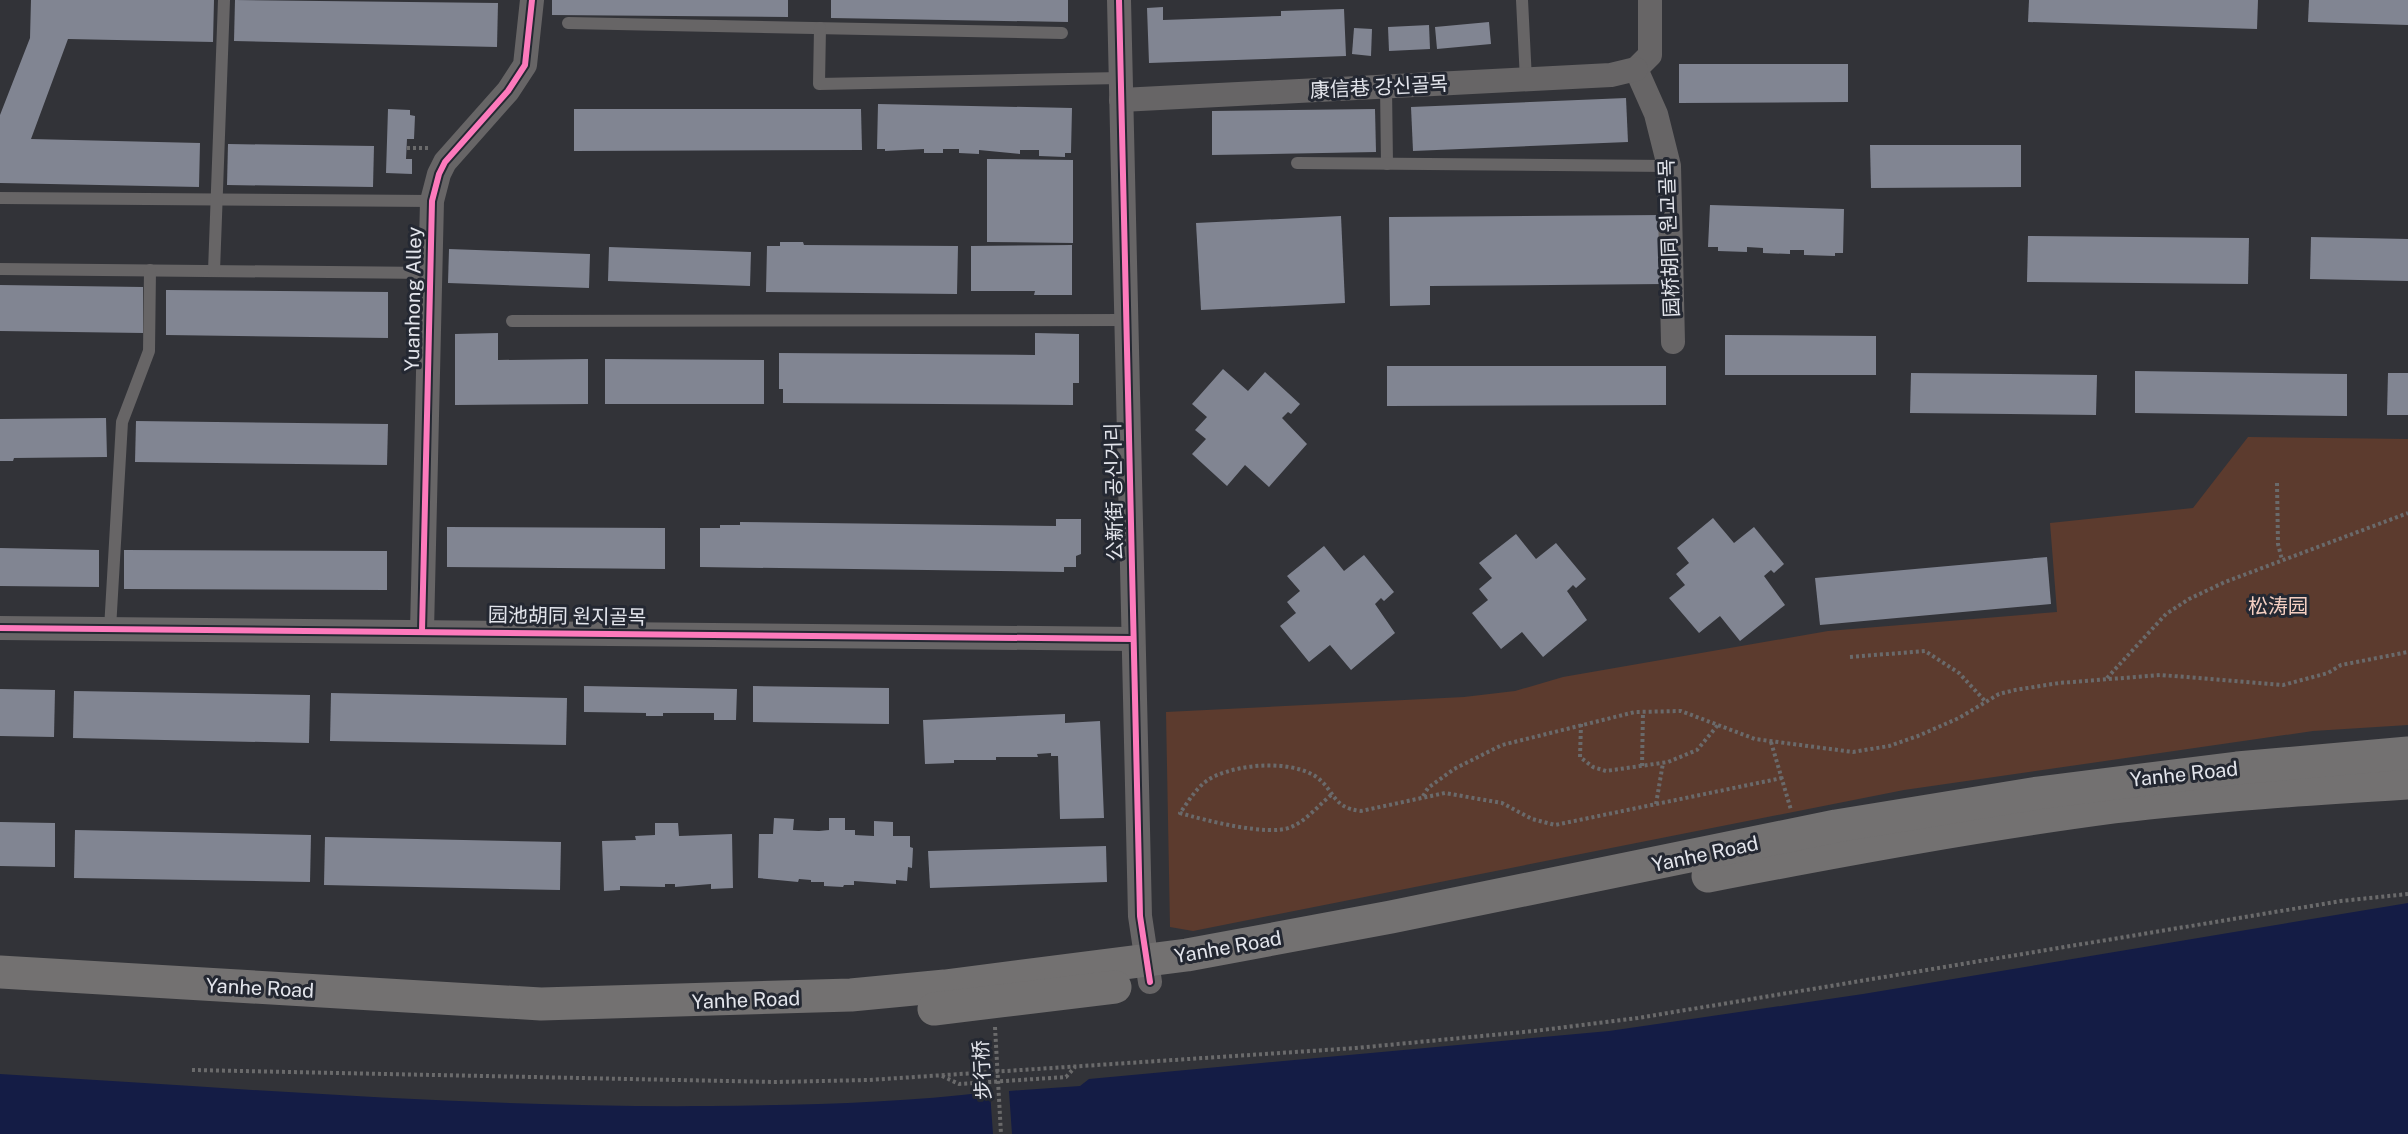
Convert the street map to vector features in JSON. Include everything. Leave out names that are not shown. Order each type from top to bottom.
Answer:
[{"type":"main road","name":"Yanhe Road","points":[[0,995],[533,1022],[874,1014],[994,1004],[1332,929],[1836,826],[1969,803],[2120,781],[2408,753]]},
{"type":"main road","name":"Yanhe Road","points":[[0,972],[487,1002],[578,1004],[851,996],[1148,971],[1181,979],[1821,854],[1984,826],[2172,801],[2408,783]]},
{"type":"street","name":"Yuanhong Alley","points":[[422,631],[432,201],[439,174],[445,162],[508,91],[525,65],[532,0]]},
{"type":"street","name":"公新街 공신거리","points":[[1119,0],[1140,909],[1148,971]]},
{"type":"street","points":[[1636,69],[1650,55],[1650,0]]},
{"type":"street","name":"康信巷 강신골목","points":[[1121,89],[1386,87],[1611,75],[1636,69]]},
{"type":"street","name":"园桥胡同 원교골목","points":[[1636,69],[1656,114],[1669,166],[1673,342]]},
{"type":"street","name":"园池胡同 원지골목","points":[[0,628],[1133,639]]},
{"type":"lane","points":[[214,271],[224,0]]},
{"type":"lane","points":[[1522,0],[1526,80]]},
{"type":"lane","points":[[568,23],[1062,33]]},
{"type":"lane","points":[[820,28],[819,84],[1121,89]]},
{"type":"lane","points":[[1386,87],[1387,164]]},
{"type":"lane","points":[[1297,163],[1669,166]]},
{"type":"lane","points":[[0,198],[432,201]]},
{"type":"lane","points":[[0,269],[430,273]]},
{"type":"lane","points":[[110,629],[122,422],[149,351],[150,270]]},
{"type":"lane","points":[[512,321],[1126,320]]},
{"type":"path","points":[[2277,483],[2278,544],[2282,560]]},
{"type":"path","points":[[2107,678],[2166,614],[2179,604],[2225,582],[2408,513]]},
{"type":"path","points":[[1850,657],[1925,651],[1959,673],[1985,702]]},
{"type":"path","points":[[1423,796],[1428,788],[1454,769],[1502,745],[1581,724],[1643,712],[1681,711],[1771,742],[1845,752],[1889,746],[1943,725],[1985,702],[2015,690],[2107,678],[2180,675],[2283,685],[2328,673],[2341,665],[2408,652]]},
{"type":"path","points":[[1642,766],[1643,712]]},
{"type":"path","points":[[1581,724],[1579,751],[1584,761],[1606,771],[1663,763],[1697,750],[1718,725]]},
{"type":"path","points":[[1771,742],[1793,816]]},
{"type":"path","points":[[1656,804],[1663,763]]},
{"type":"path","points":[[1332,795],[1297,824],[1284,829],[1227,825],[1180,813],[1194,793],[1214,777],[1258,767],[1296,768],[1306,771],[1317,777],[1332,795],[1342,807],[1361,811],[1444,793],[1502,803],[1532,819],[1555,825],[1782,778]]},
{"type":"path","points":[[192,1070],[775,1082],[941,1076],[1356,1048],[1638,1018],[2341,901],[2408,894]]},
{"type":"path","points":[[941,1076],[959,1084],[998,1083],[1066,1077],[1075,1067]]},
{"type":"green space","name":"松涛园","points":[[2248,437],[2408,439],[2408,725],[2313,731],[1904,790],[1193,931],[1170,927],[1166,712],[1464,697],[1515,691],[1563,677],[1828,631],[2057,612],[2050,523],[2193,508]]},
{"type":"water","points":[[2408,903],[2408,1134],[1012,1134],[1009,1091],[1080,1086],[1089,1079],[1609,1031],[1863,994]]},
{"type":"water","points":[[0,1074],[356,1096],[622,1106],[851,1103],[990,1092],[993,1134],[0,1134]]},
{"type":"building","points":[[31,0],[214,0],[213,42],[68,39],[31,139],[200,143],[199,187],[0,183],[0,115],[30,38]]},
{"type":"building","points":[[235,0],[498,3],[497,47],[234,41]]},
{"type":"building","points":[[552,0],[788,0],[788,17],[552,15]]},
{"type":"building","points":[[831,0],[1068,0],[1068,22],[831,18]]},
{"type":"building","points":[[2029,0],[2258,0],[2257,29],[2028,22]]},
{"type":"building","points":[[2309,0],[2408,0],[2408,25],[2308,22]]},
{"type":"building","points":[[1163,7],[1163,20],[1281,16],[1281,11],[1344,9],[1346,56],[1149,63],[1147,8]]},
{"type":"building","points":[[1489,22],[1491,44],[1437,49],[1435,27]]},
{"type":"building","points":[[1429,25],[1430,49],[1389,51],[1388,27]]},
{"type":"building","points":[[1354,28],[1372,29],[1371,56],[1352,54]]},
{"type":"building","points":[[1679,64],[1848,64],[1848,102],[1679,103]]},
{"type":"building","points":[[1626,98],[1628,142],[1413,151],[1411,107]]},
{"type":"building","points":[[878,104],[1072,108],[1071,153],[1065,153],[1065,157],[1039,156],[1039,150],[1020,150],[1020,154],[979,150],[979,154],[959,153],[959,149],[943,149],[943,153],[924,153],[924,149],[885,151],[885,149],[877,149]]},
{"type":"building","points":[[388,109],[410,110],[410,115],[415,116],[414,139],[407,139],[406,159],[412,159],[412,174],[386,173]]},
{"type":"building","points":[[574,109],[861,109],[862,150],[574,151]]},
{"type":"building","points":[[1375,109],[1376,152],[1212,155],[1212,111]]},
{"type":"building","points":[[228,144],[374,146],[373,187],[227,185]]},
{"type":"building","points":[[1870,145],[2021,145],[2021,187],[1871,188]]},
{"type":"building","points":[[987,159],[1073,160],[1073,243],[987,242]]},
{"type":"building","points":[[1710,205],[1844,209],[1843,253],[1835,253],[1835,256],[1804,255],[1804,250],[1790,250],[1790,254],[1763,253],[1763,248],[1747,247],[1747,252],[1718,251],[1718,247],[1708,247]]},
{"type":"building","points":[[1663,215],[1664,284],[1430,286],[1430,305],[1390,306],[1389,217]]},
{"type":"building","points":[[1341,216],[1345,303],[1201,310],[1196,223]]},
{"type":"building","points":[[2028,236],[2249,238],[2248,284],[2027,282]]},
{"type":"building","points":[[2311,237],[2408,239],[2408,281],[2310,279]]},
{"type":"building","points":[[780,242],[803,242],[804,245],[958,246],[957,294],[766,292],[767,246],[780,246]]},
{"type":"building","points":[[1072,245],[1072,295],[1034,295],[1035,291],[971,291],[971,246]]},
{"type":"building","points":[[609,247],[751,252],[750,286],[608,281]]},
{"type":"building","points":[[449,249],[590,254],[589,288],[448,283]]},
{"type":"building","points":[[0,285],[143,287],[143,333],[0,331]]},
{"type":"building","points":[[166,290],[388,292],[388,338],[166,335]]},
{"type":"building","points":[[498,333],[498,360],[588,359],[588,404],[455,405],[455,334]]},
{"type":"building","points":[[1035,333],[1079,334],[1079,383],[1073,383],[1073,405],[783,403],[783,389],[779,389],[779,353],[1035,355]]},
{"type":"building","points":[[1725,335],[1876,336],[1876,375],[1725,375]]},
{"type":"building","points":[[605,359],[764,360],[764,404],[605,404]]},
{"type":"building","points":[[1387,366],[1666,366],[1666,405],[1387,406]]},
{"type":"building","points":[[1223,369],[1248,391],[1265,372],[1300,404],[1291,414],[1288,412],[1282,418],[1307,444],[1269,487],[1245,465],[1227,486],[1192,454],[1206,439],[1195,430],[1207,417],[1192,404]]},
{"type":"building","points":[[2135,371],[2347,374],[2347,416],[2135,413]]},
{"type":"building","points":[[1911,373],[2097,375],[2096,415],[1910,413]]},
{"type":"building","points":[[2388,373],[2408,373],[2408,415],[2387,415]]},
{"type":"building","points":[[106,418],[107,457],[14,458],[13,461],[0,461],[0,419]]},
{"type":"building","points":[[136,421],[388,424],[387,465],[135,462]]},
{"type":"building","points":[[1713,518],[1734,543],[1754,527],[1784,564],[1774,573],[1771,570],[1764,576],[1785,605],[1740,641],[1720,616],[1699,633],[1669,598],[1685,585],[1676,574],[1689,563],[1677,548]]},
{"type":"building","points":[[1056,519],[1081,519],[1081,554],[1076,556],[1076,567],[1064,567],[1064,572],[700,567],[700,528],[740,525],[740,522],[1056,526]]},
{"type":"building","points":[[447,527],[665,528],[665,569],[447,567]]},
{"type":"building","points":[[1516,534],[1536,559],[1556,543],[1586,579],[1576,588],[1573,585],[1567,591],[1587,620],[1543,657],[1522,632],[1501,649],[1472,613],[1488,600],[1479,589],[1492,578],[1479,563]]},
{"type":"building","points":[[1324,546],[1344,571],[1364,555],[1394,592],[1384,601],[1381,598],[1375,604],[1395,633],[1351,670],[1330,645],[1309,662],[1280,626],[1296,613],[1287,602],[1300,591],[1287,576]]},
{"type":"building","points":[[0,548],[99,550],[99,587],[0,586]]},
{"type":"building","points":[[124,550],[387,551],[387,590],[124,589]]},
{"type":"building","points":[[2047,557],[2051,604],[1820,625],[1815,578]]},
{"type":"building","points":[[584,686],[737,689],[736,720],[714,720],[714,713],[663,713],[663,716],[646,716],[646,713],[584,712]]},
{"type":"building","points":[[753,686],[889,688],[889,724],[753,722]]},
{"type":"building","points":[[0,689],[55,690],[54,737],[0,736]]},
{"type":"building","points":[[74,691],[310,695],[309,743],[73,738]]},
{"type":"building","points":[[331,693],[567,698],[566,745],[330,741]]},
{"type":"building","points":[[1065,714],[1065,723],[1100,721],[1104,818],[1060,819],[1058,756],[1051,756],[1051,753],[1037,754],[1038,757],[996,757],[996,760],[954,760],[954,763],[925,764],[923,720]]},
{"type":"building","points":[[774,818],[794,819],[793,830],[819,831],[829,830],[829,818],[845,818],[845,830],[855,830],[855,835],[874,836],[874,821],[893,822],[893,836],[910,836],[910,847],[913,848],[912,868],[908,867],[907,881],[896,880],[896,884],[854,881],[854,885],[843,887],[824,886],[824,882],[811,882],[811,880],[799,879],[798,882],[758,878],[759,834],[773,834]]},
{"type":"building","points":[[0,822],[55,823],[55,867],[0,866]]},
{"type":"building","points":[[655,823],[678,823],[679,836],[732,834],[733,888],[711,889],[711,884],[675,887],[675,884],[665,884],[665,887],[620,886],[620,890],[604,891],[602,841],[636,840],[635,836],[655,835]]},
{"type":"building","points":[[75,830],[311,835],[310,882],[74,878]]},
{"type":"building","points":[[325,837],[561,842],[560,890],[324,885]]},
{"type":"building","points":[[1106,846],[1107,882],[930,888],[928,851]]},
{"type":"cycle path","points":[[422,631],[432,201],[439,174],[445,162],[508,91],[525,65],[532,0]]},
{"type":"cycle path","points":[[1119,0],[1140,916],[1150,982]]},
{"type":"cycle path","points":[[0,628],[1133,639]]}]
